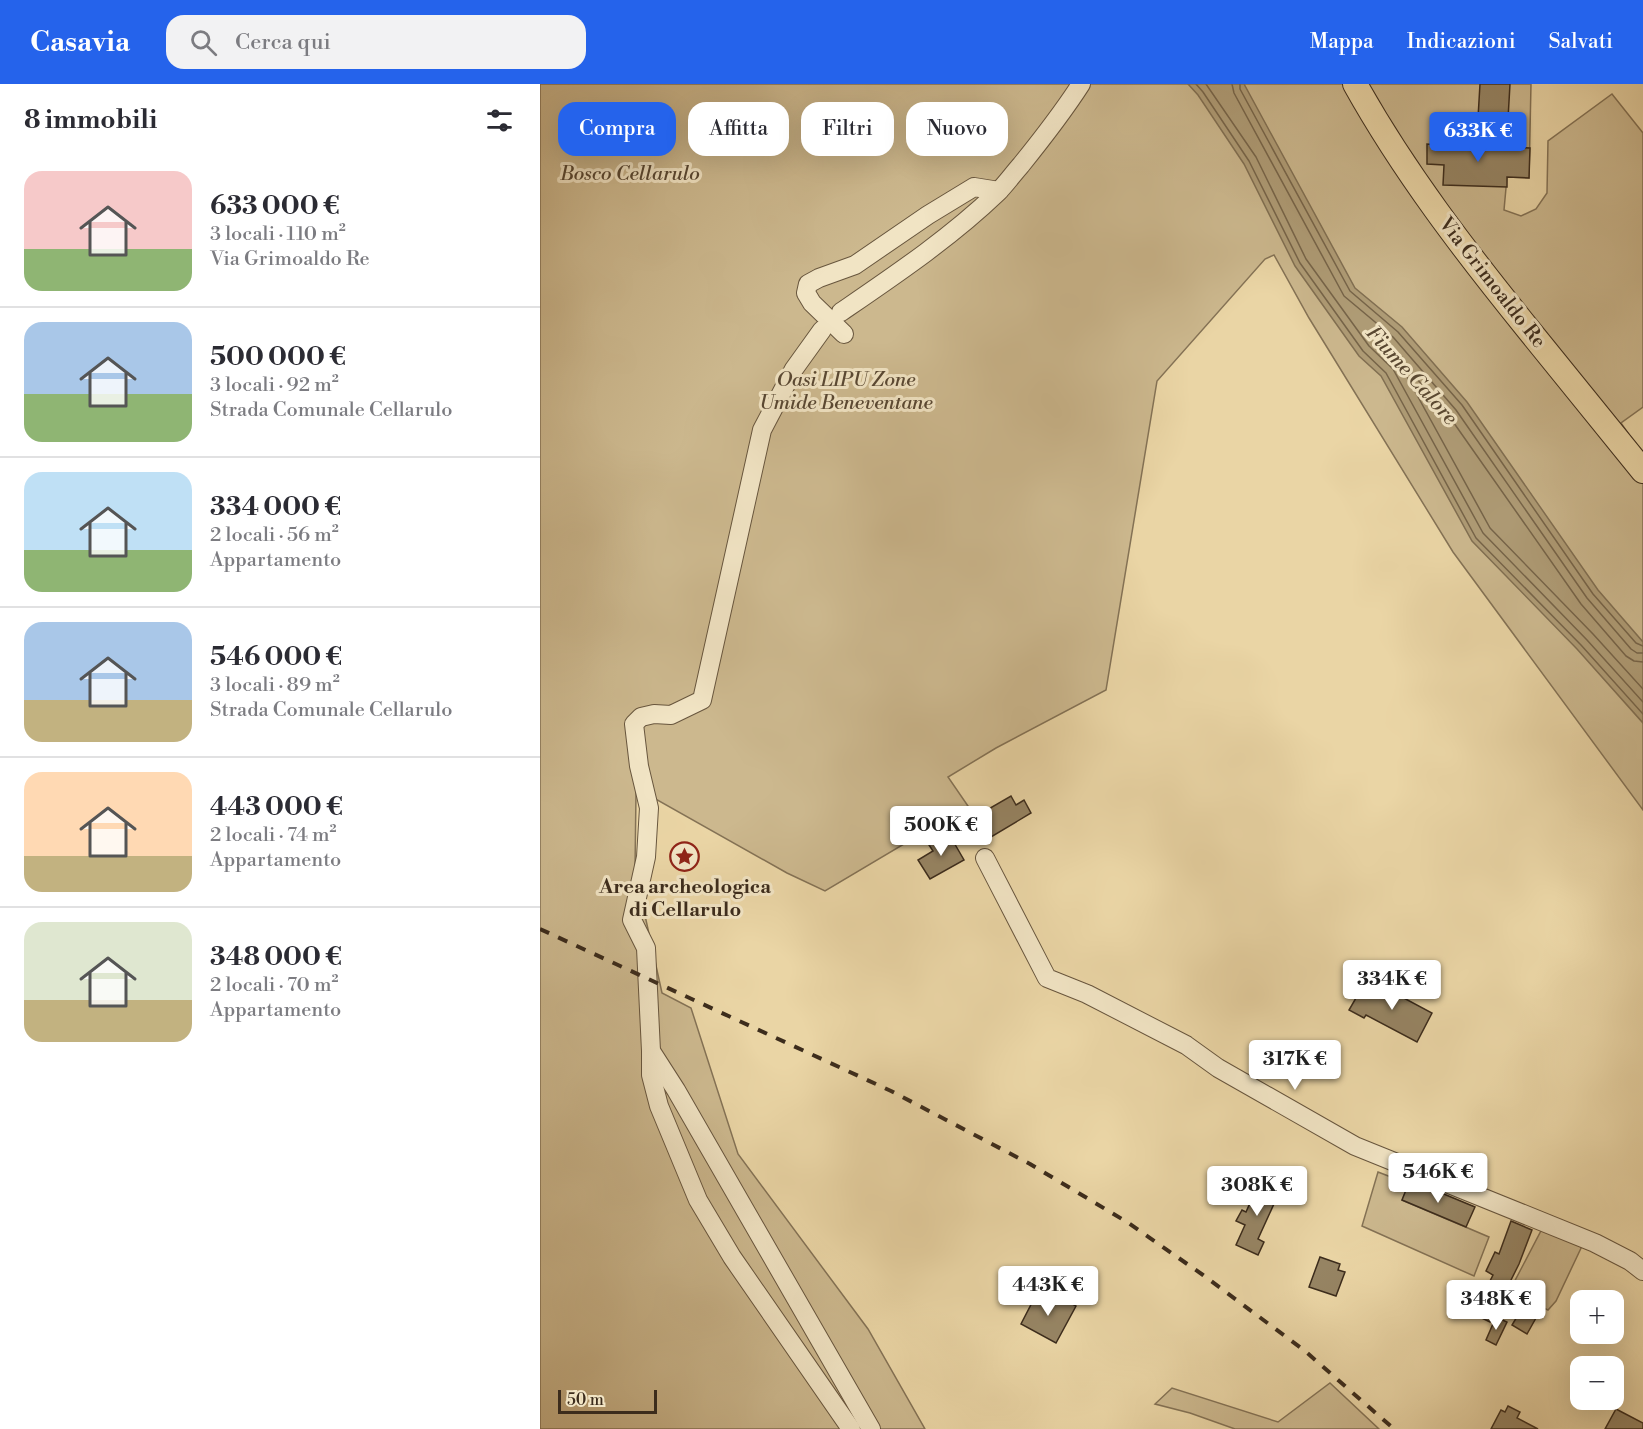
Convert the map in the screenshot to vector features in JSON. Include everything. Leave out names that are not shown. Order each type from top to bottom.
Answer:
[{"type":"main road","name":"Via Grimoaldo Re","points":[[1356,84],[1386,137],[1415,181],[1489,280],[1643,471]]},
{"type":"street","points":[[841,312],[949,234],[999,192],[1070,102],[1081,84]]},
{"type":"street","points":[[844,334],[812,303],[806,293],[808,284],[855,265],[974,187],[999,192]]},
{"type":"street","points":[[822,330],[794,369],[762,430],[702,700],[671,715],[654,714],[641,717],[634,724],[639,766],[649,808],[646,857],[632,920],[646,948],[651,1075],[659,1106],[698,1200],[732,1257],[851,1429]]},
{"type":"street","points":[[985,858],[1047,978],[1087,994],[1186,1045],[1218,1068],[1355,1146],[1595,1243],[1630,1261],[1643,1271]]},
{"type":"street","points":[[651,1051],[676,1090],[871,1429]]},
{"type":"green space","name":"Oasi LIPU Zone Umide Beneventane","points":[[540,84],[1531,84],[1529,178],[1507,177],[1504,210],[1521,216],[1536,209],[1547,193],[1548,141],[1612,94],[1643,133],[1643,407],[1621,423],[1643,455],[1643,810],[1453,552],[1309,318],[1274,255],[1265,259],[1157,381],[1106,690],[996,748],[948,777],[968,806],[825,891],[787,873],[638,789],[636,793],[635,870],[662,993],[691,1008],[738,1154],[868,1329],[925,1429],[540,1429]]},
{"type":"green space","points":[[1378,1172],[1409,1184],[1402,1200],[1489,1237],[1474,1276],[1362,1226]]},
{"type":"green space","points":[[1543,1227],[1583,1244],[1556,1301],[1548,1310],[1509,1292]]},
{"type":"green space","points":[[1330,1383],[1379,1429],[1235,1429],[1190,1413],[1155,1404],[1172,1388],[1278,1422]]},
{"type":"water","name":"Fiume Calore","points":[[1188,84],[1244,84],[1355,288],[1402,327],[1467,402],[1598,590],[1643,642],[1643,723],[1577,649],[1472,541],[1381,376],[1359,356],[1295,266],[1244,164],[1198,95]]},
{"type":"building","points":[[1480,84],[1510,84],[1508,119],[1478,118]]},
{"type":"building","points":[[1440,131],[1453,131],[1452,145],[1530,148],[1529,178],[1507,177],[1507,187],[1443,185],[1444,165],[1427,164],[1427,144],[1440,145]]},
{"type":"building","points":[[1011,796],[1016,805],[1024,800],[1031,813],[991,837],[981,821],[988,817],[985,811]]},
{"type":"building","points":[[949,834],[964,860],[930,879],[918,860],[933,851],[929,845]]},
{"type":"building","points":[[1372,981],[1432,1013],[1417,1042],[1366,1015],[1364,1018],[1349,1010],[1360,991],[1365,994]]},
{"type":"building","points":[[1273,1179],[1283,1184],[1258,1239],[1264,1242],[1258,1255],[1236,1245],[1245,1225],[1236,1221],[1242,1210],[1246,1212],[1258,1185],[1268,1190]]},
{"type":"building","points":[[1410,1180],[1475,1207],[1466,1227],[1402,1200]]},
{"type":"building","points":[[1511,1221],[1532,1230],[1519,1264],[1490,1322],[1473,1314],[1493,1275],[1486,1271],[1495,1252],[1499,1254]]},
{"type":"building","points":[[1320,1257],[1340,1264],[1338,1270],[1345,1272],[1336,1296],[1309,1287]]},
{"type":"building","points":[[1037,1293],[1058,1304],[1062,1298],[1076,1306],[1056,1343],[1021,1324]]},
{"type":"building","points":[[1527,1300],[1541,1309],[1527,1334],[1512,1325]]},
{"type":"building","points":[[1496,1317],[1507,1322],[1496,1345],[1486,1340]]},
{"type":"building","points":[[1508,1406],[1520,1412],[1517,1418],[1538,1429],[1491,1429],[1501,1410],[1505,1412]]},
{"type":"building","points":[[1615,1410],[1643,1423],[1643,1429],[1605,1429]]},
{"type":"railway","points":[[540,929],[891,1091],[1030,1164],[1127,1222],[1203,1275],[1305,1351],[1394,1429]]},
{"type":"place","name":"Area archeologica di Cellarulo","points":[[685,856]]},
{"type":"park label","name":"Bosco Cellarulo","points":[[630,173]]}]
